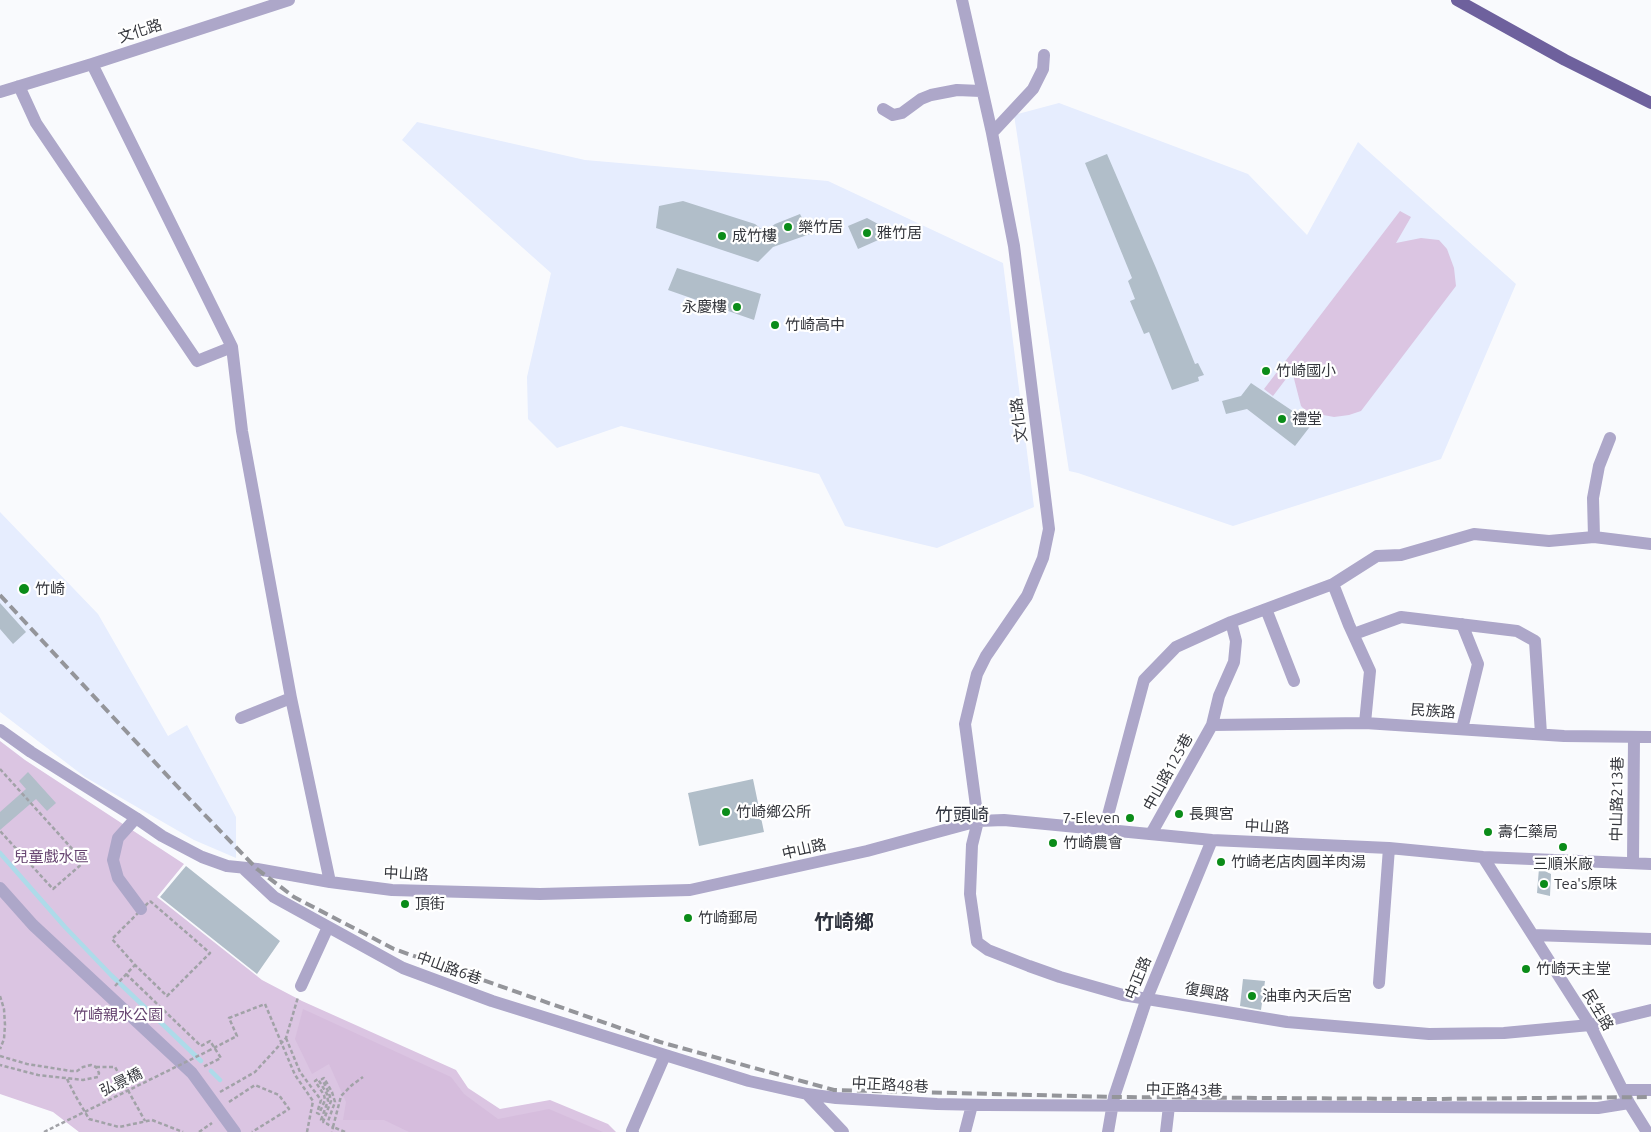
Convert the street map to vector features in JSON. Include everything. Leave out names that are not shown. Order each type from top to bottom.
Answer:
[{"type":"main road","points":[[1457,0],[1565,60],[1651,103]]},
{"type":"street","name":"文化路","points":[[8,89],[92,64],[286,0]]},
{"type":"street","name":"文化路","points":[[962,0],[992,133],[1014,246],[1048,529],[1043,558],[1027,596],[986,656],[977,674],[970,699],[965,724],[978,821]]},
{"type":"street","points":[[992,133],[1033,89],[1043,69],[1044,55]]},
{"type":"street","points":[[92,64],[232,347],[242,431],[291,698],[330,882]]},
{"type":"street","points":[[8,89],[36,123],[197,361],[232,347]]},
{"type":"street","points":[[883,109],[893,115],[902,113],[921,99],[931,95],[957,90],[981,91]]},
{"type":"street","points":[[1594,537],[1593,498],[1599,466],[1610,438]]},
{"type":"street","points":[[1104,830],[1144,680],[1176,647],[1231,622],[1333,584],[1377,556],[1400,555],[1474,534],[1549,540],[1594,537],[1651,544]]},
{"type":"street","points":[[1333,584],[1370,671],[1365,723]]},
{"type":"street","points":[[1266,609],[1294,681]]},
{"type":"street","points":[[1354,634],[1401,617],[1517,631],[1535,641],[1541,734]]},
{"type":"street","name":"中山路125巷","points":[[1151,834],[1212,725],[1220,696],[1234,662],[1236,641],[1231,622]]},
{"type":"street","points":[[1462,624],[1478,664],[1462,729]]},
{"type":"street","points":[[242,718],[291,698]]},
{"type":"street","name":"民族路","points":[[1212,725],[1365,723],[1541,734],[1651,737]]},
{"type":"street","name":"中山路","points":[[0,730],[162,836],[202,857],[227,866],[392,890],[540,894],[690,890],[867,851],[978,821],[1004,820],[1212,840],[1389,848],[1482,857],[1651,864]]},
{"type":"street","name":"中山路213巷","points":[[1633,863],[1634,736]]},
{"type":"street","points":[[136,818],[118,838],[113,860],[118,878],[141,909]]},
{"type":"street","name":"復興路","points":[[978,821],[972,845],[970,894],[977,942],[988,950],[1060,977],[1123,995],[1287,1022],[1429,1034],[1504,1033],[1590,1025],[1651,1010]]},
{"type":"street","name":"中正路","points":[[1108,1132],[1112,1106],[1147,998],[1212,840]]},
{"type":"street","points":[[1380,983],[1389,848]]},
{"type":"street","name":"民生路","points":[[1482,857],[1590,1025],[1629,1103],[1647,1132]]},
{"type":"street","name":"中山路6巷","points":[[243,868],[274,897],[403,968],[492,1000],[665,1055],[749,1081],[807,1094]]},
{"type":"street","points":[[0,888],[33,925],[192,1073],[235,1132]]},
{"type":"street","points":[[301,986],[328,927]]},
{"type":"street","points":[[1533,935],[1651,939]]},
{"type":"street","points":[[632,1132],[665,1055]]},
{"type":"street","points":[[1623,1090],[1651,1090]]},
{"type":"street","points":[[807,1094],[843,1132]]},
{"type":"street","name":"中正路48巷","points":[[807,1094],[836,1098],[937,1104],[1112,1106]]},
{"type":"street","name":"中正路43巷","points":[[1112,1106],[1598,1108],[1629,1103]]},
{"type":"street","points":[[965,1132],[972,1105]]},
{"type":"street","points":[[1166,1132],[1169,1106]]},
{"type":"path","points":[[0,769],[84,862],[53,889],[0,831]]},
{"type":"path","points":[[150,901],[210,953],[167,996],[135,965],[112,939],[150,901]]},
{"type":"path","points":[[112,989],[135,965]]},
{"type":"path","points":[[126,974],[201,1046],[210,1041],[215,1048],[220,1058],[192,1073]]},
{"type":"path","points":[[210,1098],[255,1072],[286,1038],[301,986]]},
{"type":"path","points":[[0,996],[4,1009],[5,1025],[4,1039],[0,1049]]},
{"type":"path","name":"弘景橋","points":[[44,1132],[237,1036],[229,1018],[265,1004],[281,1042]]},
{"type":"path","points":[[286,1038],[300,1072],[321,1100],[317,1113],[319,1114],[324,1095],[315,1081],[318,1079],[327,1094],[328,1101],[321,1120],[323,1122],[331,1101],[322,1079],[324,1078],[335,1102],[328,1124],[345,1132]]},
{"type":"path","points":[[281,1042],[294,1075],[313,1101],[307,1132]]},
{"type":"path","points":[[0,1056],[27,1064],[71,1071],[91,1066],[115,1067],[145,1122]]},
{"type":"path","points":[[0,1065],[18,1071],[83,1080],[98,1078],[99,1073],[96,1067]]},
{"type":"path","points":[[332,1132],[341,1096],[363,1077]]},
{"type":"path","points":[[67,1079],[74,1096],[89,1119],[119,1127],[152,1120],[183,1132]]},
{"type":"path","points":[[218,1109],[255,1085],[279,1095],[289,1109],[252,1132]]},
{"type":"shaded area","name":"竹崎國小","points":[[1059,103],[1248,174],[1307,235],[1358,142],[1516,284],[1441,459],[1233,526],[1069,471],[1014,115]]},
{"type":"shaded area","name":"竹崎高中","points":[[417,122],[585,160],[828,181],[1003,263],[1034,507],[937,548],[845,526],[819,474],[621,426],[557,448],[528,419],[527,377],[551,273],[402,140]]},
{"type":"shaded area","points":[[0,512],[98,614],[168,736],[187,725],[236,817],[236,858],[194,840],[85,777],[0,712]]},
{"type":"shaded area","points":[[303,1009],[451,1077],[464,1094],[498,1119],[549,1109],[603,1132],[409,1132],[384,1120],[343,1120],[346,1102],[329,1064],[312,1074],[295,1039]]},
{"type":"green space","points":[[1400,211],[1411,217],[1396,243],[1421,238],[1439,240],[1447,249],[1454,268],[1456,286],[1361,411],[1334,417],[1307,412],[1301,406],[1292,371],[1273,396],[1264,389]]},
{"type":"green space","name":"竹崎親水公園","points":[[0,741],[25,760],[184,864],[157,897],[262,980],[302,1001],[456,1070],[468,1088],[500,1109],[550,1100],[608,1124],[616,1132],[79,1132],[53,1112],[0,1094]]},
{"type":"building","points":[[1107,154],[1195,364],[1198,363],[1204,375],[1198,377],[1199,381],[1172,390],[1149,332],[1144,334],[1130,301],[1135,299],[1128,281],[1132,278],[1085,163]]},
{"type":"building","name":"成竹樓","points":[[683,201],[755,224],[765,232],[775,224],[800,214],[810,234],[773,247],[758,262],[656,228],[659,206]]},
{"type":"building","name":"雅竹居","points":[[867,218],[878,224],[885,237],[858,249],[848,226]]},
{"type":"building","name":"永慶樓","points":[[677,268],[761,294],[754,320],[668,290]]},
{"type":"building","name":"禮堂","points":[[1251,383],[1312,424],[1295,446],[1247,409],[1226,414],[1222,401],[1241,396]]},
{"type":"building","points":[[0,603],[26,632],[13,644],[0,629]]},
{"type":"building","points":[[28,772],[56,803],[47,811],[36,799],[0,830],[0,812],[26,789],[19,781]]},
{"type":"building","name":"竹崎鄉公所","points":[[753,779],[764,832],[699,846],[688,793]]},
{"type":"building","points":[[186,866],[280,941],[257,974],[160,897]]},
{"type":"building","name":"Tea's原味","points":[[1539,868],[1551,874],[1550,896],[1537,893]]},
{"type":"building","name":"油車內天后宮","points":[[1243,979],[1265,981],[1261,1010],[1240,1006]]},
{"type":"waterway","points":[[0,853],[65,927],[111,975],[201,1061]]},
{"type":"waterway","points":[[211,1071],[220,1080]]},
{"type":"railway","points":[[0,595],[175,784],[257,869],[294,897],[394,949],[660,1042],[834,1090],[1114,1097],[1430,1099],[1651,1097]]},
{"type":"place","name":"樂竹居","points":[[788,227]]},
{"type":"place","name":"雅竹居","points":[[867,233]]},
{"type":"place","name":"成竹樓","points":[[722,236]]},
{"type":"place","name":"永慶樓","points":[[737,307]]},
{"type":"place","name":"竹崎高中","points":[[775,325]]},
{"type":"place","name":"竹崎國小","points":[[1266,371]]},
{"type":"place","name":"禮堂","points":[[1282,419]]},
{"type":"place","name":"竹崎","points":[[24,589]]},
{"type":"place","name":"竹崎鄉公所","points":[[726,812]]},
{"type":"place","name":"長興宮","points":[[1179,814]]},
{"type":"place","name":"7-Eleven","points":[[1130,818]]},
{"type":"place","name":"壽仁藥局","points":[[1488,832]]},
{"type":"place","name":"竹崎農會","points":[[1053,843]]},
{"type":"place","name":"三順米廠","points":[[1563,847]]},
{"type":"place","name":"竹崎老店肉圓羊肉湯","points":[[1221,862]]},
{"type":"place","name":"Tea's原味","points":[[1544,884]]},
{"type":"place","name":"頂街","points":[[405,904]]},
{"type":"place","name":"竹崎郵局","points":[[688,918]]},
{"type":"place","name":"竹崎天主堂","points":[[1526,969]]},
{"type":"place","name":"油車內天后宮","points":[[1252,996]]},
{"type":"district","name":"竹頭崎","points":[[962,815]]},
{"type":"district","name":"竹崎鄉","points":[[844,922]]},
{"type":"park label","name":"兒童戲水區","points":[[51,857]]}]
